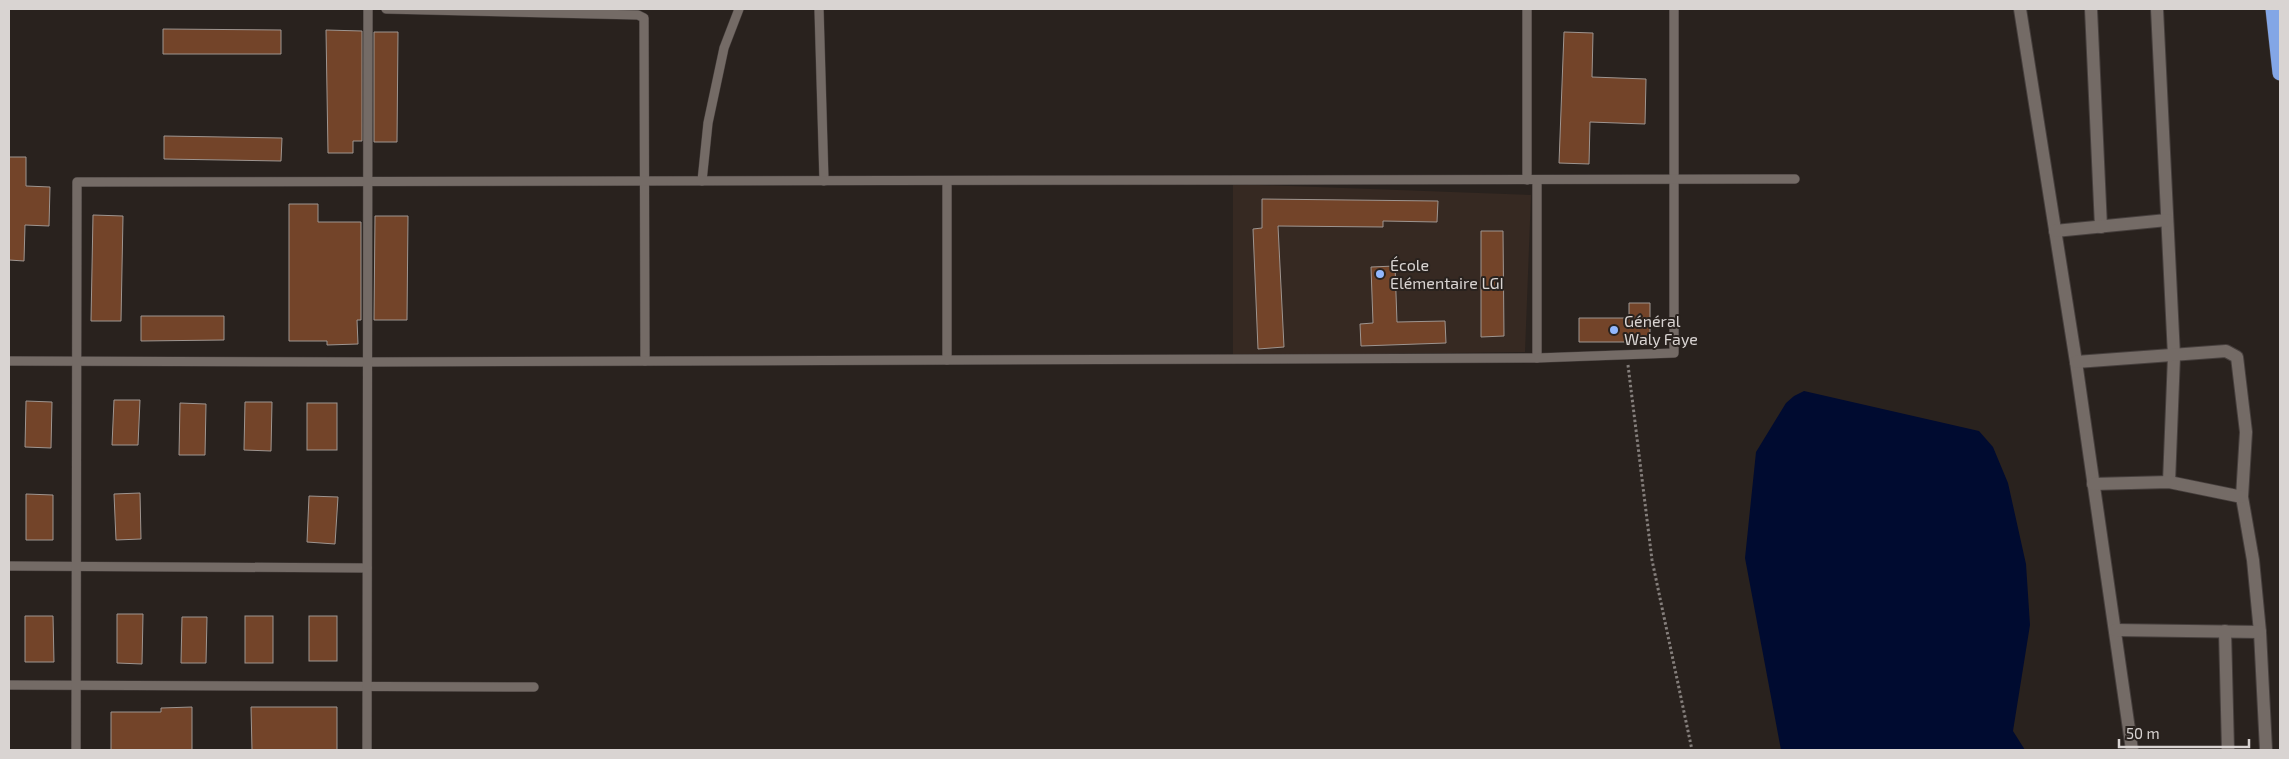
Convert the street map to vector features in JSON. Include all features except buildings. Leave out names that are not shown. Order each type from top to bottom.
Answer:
[{"type":"highway","points":[[2273,9],[2280,73]]},
{"type":"street","points":[[2020,9],[2076,362],[2132,750]]},
{"type":"street","points":[[2091,9],[2101,227]]},
{"type":"street","points":[[2157,9],[2174,356],[2170,482]]},
{"type":"street","points":[[2055,231],[2167,220]]},
{"type":"street","points":[[2076,362],[2226,351],[2237,357],[2246,432],[2242,496],[2253,560],[2260,632],[2266,750]]},
{"type":"street","points":[[2093,484],[2170,482],[2242,496]]},
{"type":"street","points":[[2115,630],[2260,632]]},
{"type":"street","points":[[2225,631],[2228,750]]},
{"type":"lane","points":[[367,750],[368,9]]},
{"type":"lane","points":[[386,9],[641,16],[644,18],[645,362]]},
{"type":"lane","points":[[702,181],[708,123],[724,48],[739,9]]},
{"type":"lane","points":[[819,9],[824,181]]},
{"type":"lane","points":[[1527,9],[1527,180]]},
{"type":"lane","points":[[9,361],[645,362],[1537,358],[1674,353],[1674,9]]},
{"type":"lane","points":[[76,750],[77,182],[1795,179]]},
{"type":"lane","points":[[1537,180],[1537,358]]},
{"type":"lane","points":[[947,181],[947,360]]},
{"type":"lane","points":[[9,566],[367,568]]},
{"type":"lane","points":[[9,685],[534,687]]},
{"type":"path","points":[[1627,355],[1652,560],[1692,750]]},
{"type":"shaded area","name":"École Elémentaire LGI","points":[[1233,184],[1531,195],[1525,352],[1233,356]]},
{"type":"water","points":[[1804,391],[1979,431],[1993,447],[2008,483],[2026,564],[2030,625],[2013,731],[2025,750],[1781,750],[1745,558],[1756,452],[1786,403]]},
{"type":"place","name":"École Elémentaire LGI","points":[[1380,274]]},
{"type":"place","name":"Général Waly Faye","points":[[1614,330]]}]
